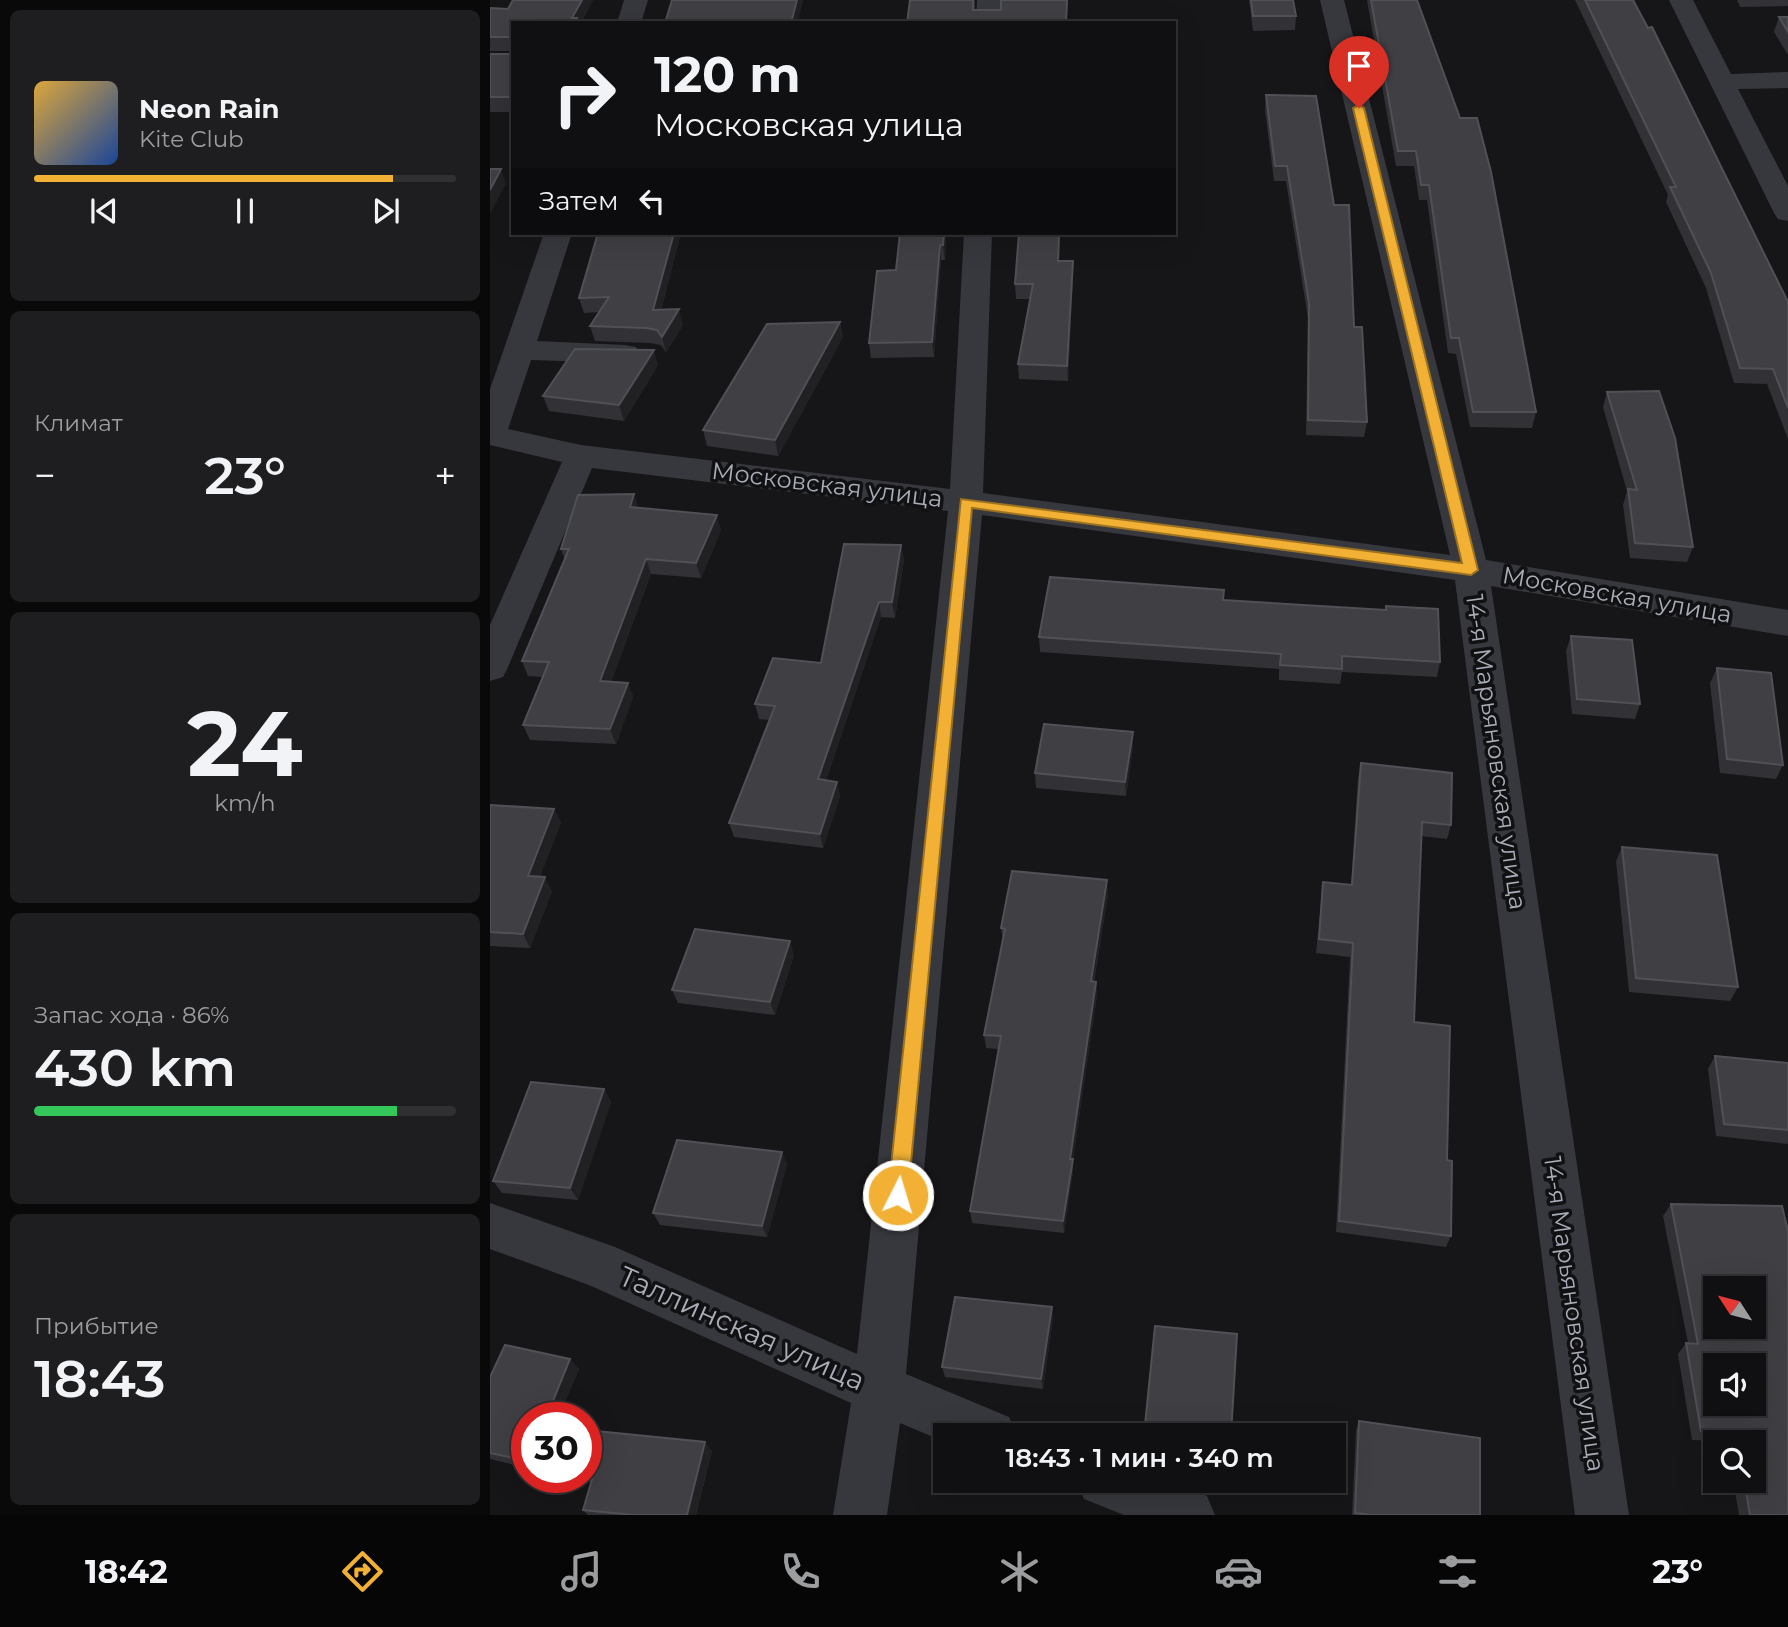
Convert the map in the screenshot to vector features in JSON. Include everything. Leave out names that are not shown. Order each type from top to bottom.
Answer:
[{"type":"street","points":[[630,21],[636,0]]},
{"type":"street","points":[[988,21],[989,0]]},
{"type":"street","name":"14-я Марьяновская улица","points":[[1332,0],[1471,570],[1602,1515]]},
{"type":"street","points":[[1681,0],[1788,213]]},
{"type":"street","points":[[1721,82],[1788,80]]},
{"type":"street","points":[[490,435],[557,235]]},
{"type":"street","points":[[860,1515],[879,1389],[966,502],[978,235]]},
{"type":"street","points":[[518,350],[650,355]]},
{"type":"street","name":"Московская улица","points":[[490,435],[581,456],[966,502],[1471,570],[1788,624]]},
{"type":"street","points":[[490,667],[581,456]]},
{"type":"street","name":"Таллинская улица","points":[[490,1226],[598,1264],[962,1423]]},
{"type":"street","points":[[1135,1493],[1188,1515]]},
{"type":"building","points":[[513,0],[582,0],[572,18],[577,18],[575,21],[511,21],[511,97],[490,97],[490,54],[510,54],[510,37],[490,37],[490,8],[508,9]]},
{"type":"building","points":[[672,0],[797,0],[792,21],[666,21]]},
{"type":"building","points":[[910,0],[973,0],[973,10],[1001,10],[1001,0],[1067,0],[1066,20],[907,21]]},
{"type":"building","points":[[1251,0],[1293,0],[1296,16],[1253,16]]},
{"type":"building","points":[[1371,0],[1417,0],[1460,118],[1477,118],[1491,172],[1536,412],[1473,412],[1459,338],[1451,338],[1429,185],[1421,185],[1416,151],[1398,151]]},
{"type":"building","points":[[1585,0],[1633,0],[1648,28],[1652,27],[1788,302],[1788,408],[1773,369],[1740,368],[1711,273],[1670,187],[1676,187]]},
{"type":"building","points":[[1779,17],[1788,17],[1788,32]]},
{"type":"building","points":[[1266,95],[1316,96],[1334,205],[1349,205],[1354,327],[1362,327],[1367,422],[1308,420],[1309,303],[1287,166],[1275,166]]},
{"type":"building","points":[[490,169],[501,169],[490,190]]},
{"type":"building","points":[[597,235],[673,235],[653,310],[679,309],[662,337],[657,330],[646,328],[590,326],[609,297],[579,298]]},
{"type":"building","points":[[900,235],[944,235],[943,245],[940,245],[932,342],[869,343],[877,271],[896,270]]},
{"type":"building","points":[[1019,235],[1059,235],[1058,261],[1073,261],[1067,366],[1018,364],[1033,284],[1015,284]]},
{"type":"building","points":[[840,322],[775,440],[703,430],[767,324]]},
{"type":"building","points":[[575,349],[654,350],[619,405],[543,396]]},
{"type":"building","points":[[1659,391],[1675,438],[1693,547],[1635,543],[1628,489],[1637,490],[1607,392]]},
{"type":"building","points":[[634,494],[630,507],[717,515],[696,563],[646,559],[600,681],[628,683],[610,729],[523,725],[549,662],[522,661],[569,549],[561,549],[578,495]]},
{"type":"building","points":[[844,544],[901,545],[892,602],[879,602],[818,779],[837,782],[820,834],[729,823],[775,706],[755,704],[773,658],[821,663]]},
{"type":"building","points":[[1050,577],[1224,590],[1223,600],[1386,610],[1386,606],[1438,609],[1440,662],[1342,656],[1342,669],[1280,665],[1281,654],[1039,637]]},
{"type":"building","points":[[1571,636],[1632,640],[1640,704],[1577,699]]},
{"type":"building","points":[[1717,668],[1771,673],[1783,765],[1727,759]]},
{"type":"building","points":[[1044,724],[1133,732],[1125,782],[1035,773]]},
{"type":"building","points":[[1361,763],[1452,773],[1451,825],[1422,822],[1414,1022],[1450,1026],[1447,1160],[1452,1161],[1451,1236],[1339,1221],[1353,943],[1319,939],[1323,882],[1352,885]]},
{"type":"building","points":[[490,805],[554,809],[528,876],[545,877],[523,934],[490,932]]},
{"type":"building","points":[[1622,847],[1717,855],[1738,987],[1636,978]]},
{"type":"building","points":[[1012,871],[1107,880],[1091,981],[1096,982],[1063,1221],[970,1211],[1001,1036],[984,1035],[1005,929],[1001,928]]},
{"type":"building","points":[[695,929],[790,941],[770,1002],[672,990]]},
{"type":"building","points":[[1715,1056],[1788,1063],[1788,1130],[1724,1124]]},
{"type":"building","points":[[531,1082],[604,1089],[570,1188],[493,1181]]},
{"type":"building","points":[[677,1140],[782,1152],[762,1226],[653,1213]]},
{"type":"building","points":[[1671,1204],[1782,1206],[1788,1231],[1788,1515],[1750,1515],[1746,1493],[1766,1493],[1766,1430],[1701,1431],[1686,1343],[1698,1344]]},
{"type":"building","points":[[955,1297],[1052,1307],[1041,1379],[942,1367]]},
{"type":"building","points":[[1155,1326],[1237,1334],[1232,1423],[1145,1423]]},
{"type":"building","points":[[505,1345],[570,1359],[553,1402],[511,1402],[511,1458],[490,1453],[490,1377]]},
{"type":"building","points":[[1359,1421],[1480,1438],[1480,1515],[1355,1513]]},
{"type":"building","points":[[602,1432],[705,1442],[687,1515],[634,1515],[583,1510],[588,1493],[602,1493]]},
{"type":"route","points":[[898,1195],[966,502],[1471,570],[1359,108]]}]
